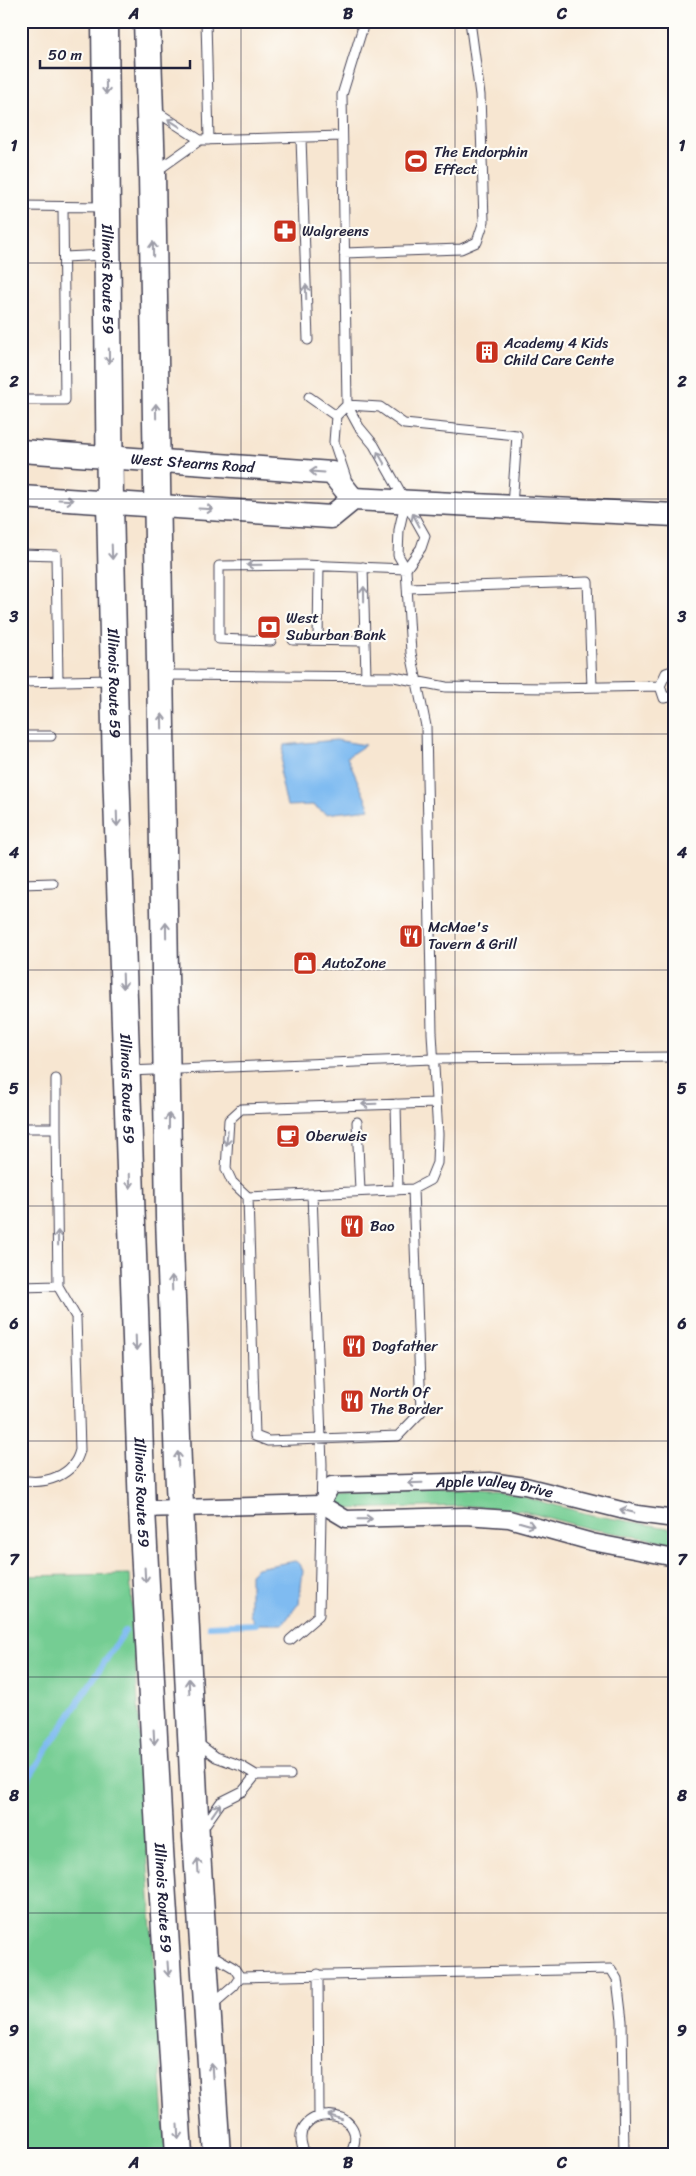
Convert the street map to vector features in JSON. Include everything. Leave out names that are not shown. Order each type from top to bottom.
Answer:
[{"type":"main road","name":"Illinois Route 59","points":[[105,21],[110,503],[116,770],[126,1072],[142,1509],[179,2155]]},
{"type":"main road","points":[[147,21],[152,174],[170,1217],[180,1508],[191,1738],[217,2155]]},
{"type":"main road","name":"West Stearns Road","points":[[21,451],[332,473],[353,499]]},
{"type":"main road","points":[[21,497],[331,517],[353,499],[406,500],[675,516]]},
{"type":"street","name":"Apple Valley Drive","points":[[675,1519],[637,1514],[524,1486],[490,1481],[332,1485],[321,1504],[346,1519],[465,1516],[509,1519],[592,1542],[675,1558]]},
{"type":"street","points":[[142,1509],[321,1504]]},
{"type":"lane","points":[[204,140],[206,21]]},
{"type":"lane","points":[[362,21],[362,30],[342,96],[347,405],[359,428],[374,446],[425,536],[421,548],[406,569]]},
{"type":"lane","points":[[344,253],[461,249],[477,242],[484,221],[481,124],[480,95],[470,21]]},
{"type":"lane","points":[[149,107],[204,140]]},
{"type":"lane","points":[[152,174],[204,140],[342,136]]},
{"type":"lane","points":[[301,138],[308,340]]},
{"type":"lane","points":[[21,206],[63,208],[107,207]]},
{"type":"lane","points":[[21,400],[65,400],[63,208]]},
{"type":"lane","points":[[64,257],[108,255]]},
{"type":"lane","points":[[309,397],[336,416]]},
{"type":"lane","points":[[347,405],[336,416],[334,442],[353,499]]},
{"type":"lane","points":[[347,405],[380,408],[404,424],[516,436],[512,506]]},
{"type":"lane","points":[[248,1197],[413,1189],[430,1180],[437,1163],[438,1134],[433,1060],[426,726],[411,653],[406,569],[398,555],[398,530],[406,500]]},
{"type":"lane","points":[[21,554],[56,555],[58,681]]},
{"type":"lane","points":[[270,641],[220,639],[219,566],[319,565],[406,569]]},
{"type":"lane","points":[[318,640],[319,565]]},
{"type":"lane","points":[[363,567],[366,677]]},
{"type":"lane","points":[[408,588],[588,582],[592,687]]},
{"type":"lane","points":[[293,640],[365,641]]},
{"type":"lane","points":[[675,670],[666,673],[660,686],[664,698],[675,696]]},
{"type":"lane","points":[[161,675],[394,677],[446,687],[660,686]]},
{"type":"lane","points":[[21,682],[114,679]]},
{"type":"lane","points":[[21,736],[51,736]]},
{"type":"lane","points":[[21,884],[53,883]]},
{"type":"lane","points":[[126,1072],[433,1060],[675,1056]]},
{"type":"lane","points":[[21,1480],[46,1482],[62,1475],[78,1458],[80,1450],[76,1317],[58,1286],[56,1079]]},
{"type":"lane","points":[[413,1189],[421,1412],[398,1436],[268,1441],[255,1436],[248,1197],[232,1182],[226,1169],[229,1120],[241,1109],[435,1102]]},
{"type":"lane","points":[[396,1104],[398,1190]]},
{"type":"lane","points":[[357,1122],[360,1191]]},
{"type":"lane","points":[[21,1128],[56,1128]]},
{"type":"lane","points":[[290,1640],[319,1615],[321,1439],[312,1194]]},
{"type":"lane","points":[[21,1287],[58,1286]]},
{"type":"lane","points":[[191,1738],[216,1757],[256,1774],[290,1774]]},
{"type":"lane","points":[[196,1837],[221,1802],[243,1791],[256,1774]]},
{"type":"lane","points":[[204,1950],[234,1968],[240,1977]]},
{"type":"lane","points":[[240,1977],[611,1969],[617,1979],[622,2021],[624,2155]]},
{"type":"lane","points":[[318,1974],[319,2115]]},
{"type":"lane","points":[[208,2008],[234,1986],[240,1977]]},
{"type":"lane","points":[[306,2155],[301,2145],[305,2127],[319,2115],[328,2114],[345,2120],[351,2127],[354,2145],[350,2155]]},
{"type":"green space","points":[[476,1491],[513,1494],[592,1515],[675,1529],[675,1543],[590,1529],[523,1511],[469,1506],[340,1509],[334,1502],[340,1495]]},
{"type":"green space","points":[[130,1574],[166,2155],[21,2155],[21,1576]]},
{"type":"water","points":[[336,740],[365,745],[347,757],[370,809],[326,814],[313,805],[287,806],[280,775],[284,745]]},
{"type":"water","points":[[295,1561],[300,1564],[303,1571],[299,1603],[283,1624],[256,1624],[250,1615],[250,1574],[257,1568]]},
{"type":"waterway","points":[[209,1626],[256,1624]]},
{"type":"waterway","points":[[21,1789],[125,1631]]},
{"type":"place","name":"The Endorphin Effect","points":[[416,161]]},
{"type":"place","name":"Walgreens","points":[[285,231]]},
{"type":"place","name":"Academy 4 Kids Child Care Cente","points":[[487,352]]},
{"type":"place","name":"West Suburban Bank","points":[[269,627]]},
{"type":"place","name":"McMae's Tavern & Grill","points":[[411,936]]},
{"type":"place","name":"AutoZone","points":[[305,963]]},
{"type":"place","name":"Oberweis","points":[[288,1136]]},
{"type":"place","name":"Bao","points":[[352,1226]]},
{"type":"place","name":"Dogfather","points":[[354,1346]]},
{"type":"place","name":"North Of The Border","points":[[352,1401]]}]
